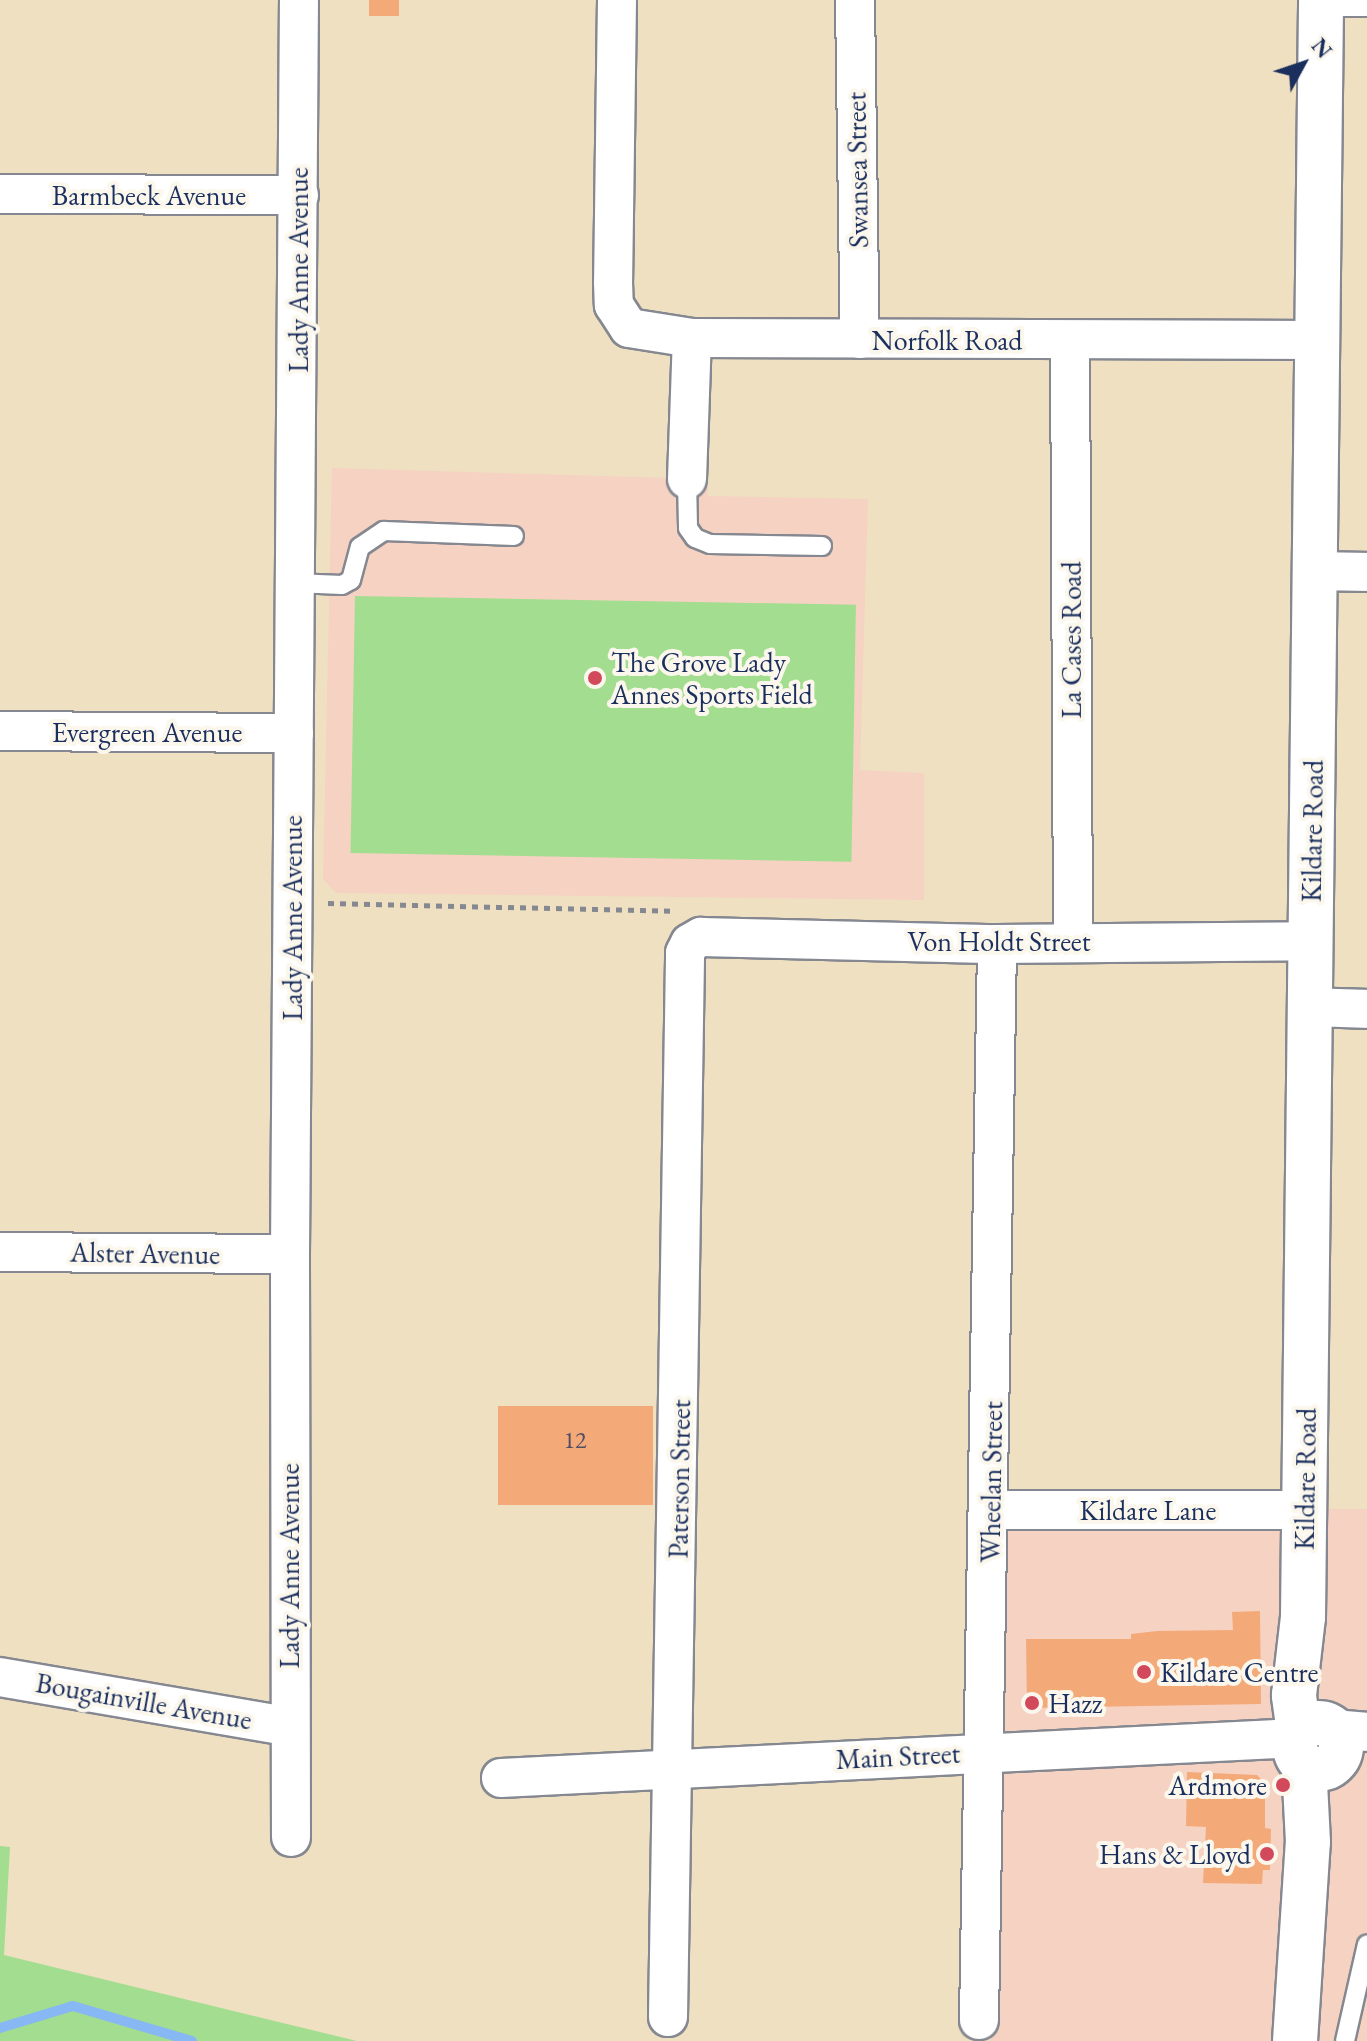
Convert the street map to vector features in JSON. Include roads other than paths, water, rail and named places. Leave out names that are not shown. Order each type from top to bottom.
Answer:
[{"type":"street","name":"Lady Anne Avenue","points":[[291,1837],[288,1726],[290,1254],[299,0]]},
{"type":"street","name":"Norfolk Road","points":[[617,0],[613,282],[614,305],[629,328],[692,338],[1319,340]]},
{"type":"street","name":"Swansea Street","points":[[855,0],[860,339]]},
{"type":"street","name":"Kildare Road","points":[[1295,2041],[1308,1828],[1329,1743],[1301,1661],[1308,1007],[1317,571],[1321,3]]},
{"type":"street","name":"Barmbeck Avenue","points":[[0,194],[299,195]]},
{"type":"street","points":[[687,479],[692,338]]},
{"type":"street","name":"La Cases Road","points":[[1070,340],[1073,940]]},
{"type":"street","points":[[1317,571],[1367,572]]},
{"type":"street","name":"Evergreen Avenue","points":[[0,731],[294,733]]},
{"type":"street","name":"Von Holdt Street","points":[[690,943],[701,937],[997,944],[1073,940],[1311,941]]},
{"type":"street","name":"Paterson Street","points":[[668,2017],[685,953],[690,943]]},
{"type":"street","name":"Wheelan Street","points":[[979,2020],[991,1510],[997,944]]},
{"type":"street","points":[[1308,1007],[1367,1009]]},
{"type":"street","name":"Alster Avenue","points":[[0,1252],[290,1254]]},
{"type":"street","name":"Kildare Lane","points":[[991,1510],[1305,1510]]},
{"type":"street","name":"Bougainville Avenue","points":[[0,1677],[288,1726]]},
{"type":"street","name":"Main Street","points":[[501,1778],[1277,1739],[1329,1743]]},
{"type":"lane","points":[[1321,3],[1367,7]]},
{"type":"lane","points":[[687,479],[688,528],[695,538],[710,544],[822,546]]},
{"type":"lane","points":[[295,583],[342,585],[351,580],[360,547],[384,531],[514,536]]},
{"type":"lane","points":[[1345,2041],[1367,1944]]},
{"type":"waterway","points":[[0,2028],[73,2006],[192,2041]]},
{"type":"place","name":"The Grove Lady Annes Sports Field","points":[[595,678]]},
{"type":"place","name":"Kildare Centre","points":[[1144,1672]]},
{"type":"place","name":"Hazz","points":[[1032,1703]]},
{"type":"place","name":"Ardmore","points":[[1283,1785]]},
{"type":"place","name":"Hans & Lloyd","points":[[1267,1854]]}]
